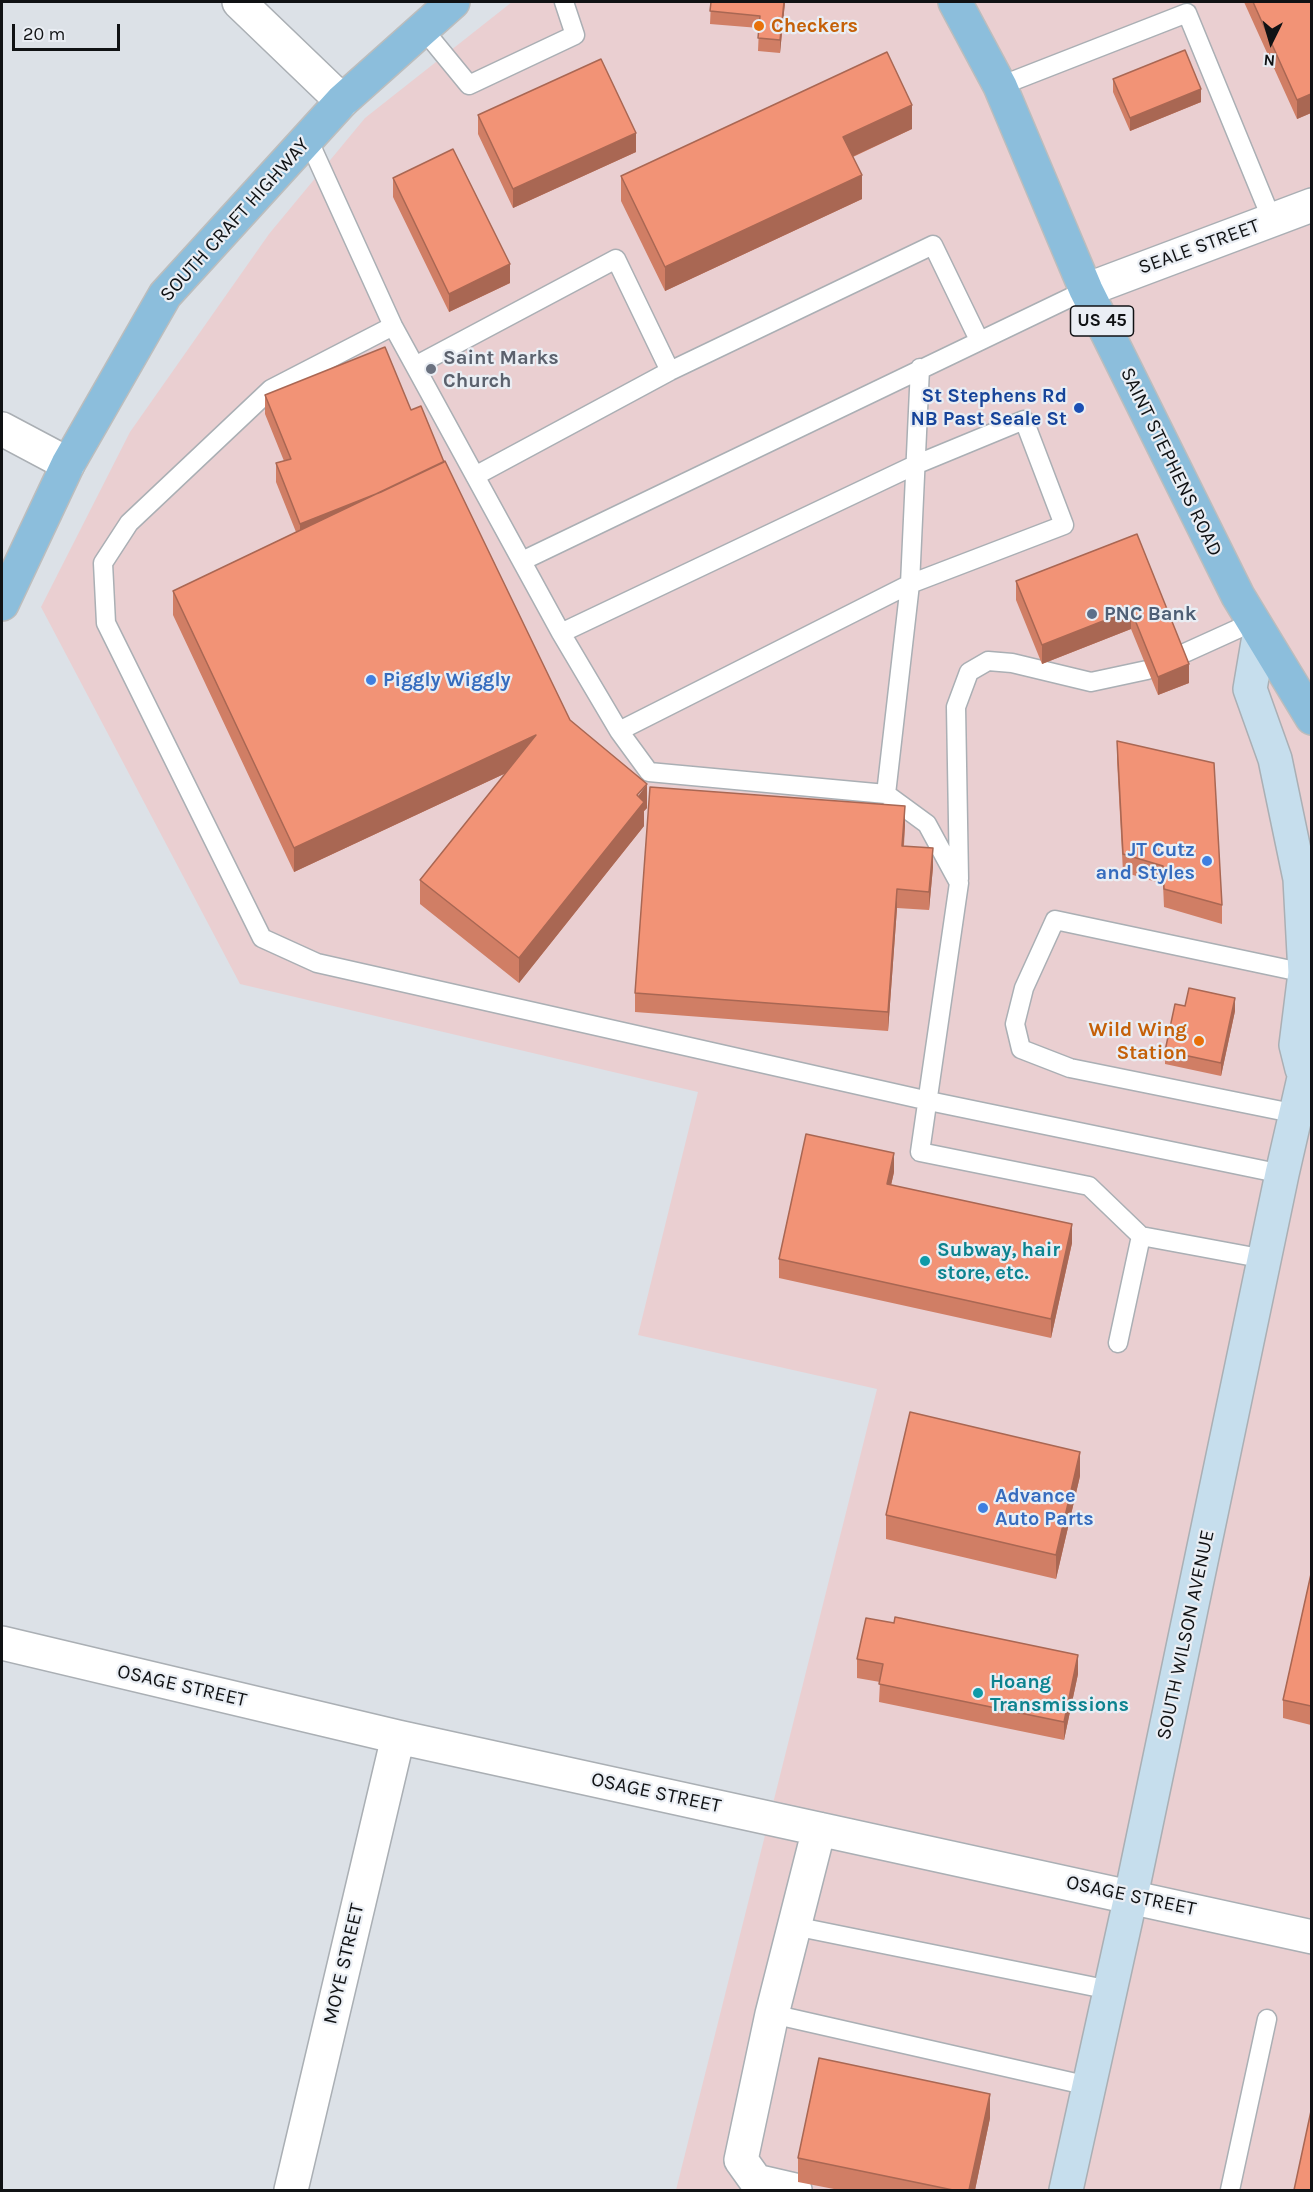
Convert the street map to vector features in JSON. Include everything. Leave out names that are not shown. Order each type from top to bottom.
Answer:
[{"type":"main road","name":"SOUTH CRAFT HIGHWAY","points":[[2,604],[68,464],[165,295],[342,101],[453,2]]},
{"type":"main road","name":"SAINT STEPHENS ROAD","points":[[955,2],[1000,86],[1086,290],[1256,629],[1309,710]]},
{"type":"main road","name":"SOUTH WILSON AVENUE","points":[[1256,629],[1250,689],[1275,759],[1300,879],[1305,973],[1296,1045],[1304,1078]]},
{"type":"main road","name":"SOUTH WILSON AVENUE","points":[[1066,2190],[1131,1896],[1282,1174],[1303,1115],[1304,1078],[1311,1043]]},
{"type":"street","points":[[239,2],[342,101]]},
{"type":"street","name":"SEALE STREET","points":[[1086,290],[1311,206]]},
{"type":"street","points":[[2,429],[68,464]]},
{"type":"street","name":"OSAGE STREET","points":[[2,1643],[398,1737],[1311,1937]]},
{"type":"street","name":"MOYE STREET","points":[[291,2190],[398,1737]]},
{"type":"street","points":[[795,2190],[756,2181],[741,2160],[772,2014],[819,1829]]},
{"type":"lane","points":[[423,29],[469,85],[575,35],[564,2]]},
{"type":"lane","points":[[1000,86],[1187,13],[1272,220]]},
{"type":"lane","points":[[308,139],[393,326],[561,633],[619,731],[649,772],[886,794],[927,824],[959,883]]},
{"type":"lane","points":[[475,476],[670,372],[933,245],[979,340]]},
{"type":"lane","points":[[415,366],[616,259],[670,372]]},
{"type":"lane","points":[[522,561],[1086,290]]},
{"type":"lane","points":[[393,326],[271,389],[129,523],[103,563],[106,623],[262,938],[317,963],[929,1101],[1282,1174]]},
{"type":"lane","points":[[886,794],[910,584],[920,368]]},
{"type":"lane","points":[[561,633],[915,465],[1024,420],[1064,525],[910,584],[619,731]]},
{"type":"lane","points":[[1178,656],[1256,629]]},
{"type":"lane","points":[[1147,670],[1091,682],[988,661],[969,672],[956,707],[959,883],[920,1152],[1089,1186],[1141,1236],[1265,1258]]},
{"type":"lane","points":[[1303,1115],[1070,1068],[1021,1049],[1015,1024],[1024,988],[1055,920],[1305,973]]},
{"type":"lane","points":[[1118,1343],[1141,1236]]},
{"type":"lane","points":[[794,1926],[1110,1990]]},
{"type":"lane","points":[[772,2014],[1089,2086]]},
{"type":"lane","points":[[1230,2190],[1267,2019]]},
{"type":"shaded area","points":[[512,2],[1311,2],[1311,2190],[676,2190],[877,1389],[638,1335],[698,1092],[240,984],[41,607],[130,432],[269,234],[365,118]]},
{"type":"building","points":[[711,2],[784,2],[780,40],[758,38],[760,16],[710,11]]},
{"type":"building","points":[[1253,2],[1311,2],[1311,94],[1297,100]]},
{"type":"building","points":[[1185,50],[1201,89],[1130,118],[1113,79]]},
{"type":"building","points":[[887,52],[912,105],[843,137],[862,175],[665,267],[621,176]]},
{"type":"building","points":[[601,59],[636,133],[513,189],[478,115]]},
{"type":"building","points":[[453,149],[510,264],[449,294],[393,178]]},
{"type":"building","points":[[385,347],[411,410],[421,406],[444,462],[381,492],[300,524],[276,463],[291,459],[265,395]]},
{"type":"building","name":"Piggly Wiggly","points":[[445,461],[570,720],[647,784],[637,795],[644,802],[519,958],[420,880],[536,735],[294,848],[173,591]]},
{"type":"building","name":"PNC Bank","points":[[1137,534],[1189,664],[1158,677],[1131,610],[1042,645],[1016,581]]},
{"type":"building","points":[[1117,741],[1214,763],[1222,905],[1164,889],[1163,866],[1123,854]]},
{"type":"building","points":[[650,787],[905,806],[902,846],[933,848],[929,892],[897,889],[888,1012],[635,993]]},
{"type":"building","name":"Wild Wing Station","points":[[1189,988],[1235,998],[1221,1063],[1165,1051],[1175,1004],[1185,1006]]},
{"type":"building","name":"Subway, hair store, etc.","points":[[806,1134],[894,1153],[887,1184],[1072,1224],[1051,1319],[779,1259]]},
{"type":"building","name":"Advance Auto Parts","points":[[910,1412],[1080,1452],[1056,1555],[886,1515]]},
{"type":"building","points":[[1311,1574],[1311,1706],[1283,1700]]},
{"type":"building","name":"Hoang Transmissions","points":[[895,1617],[1078,1655],[1064,1722],[879,1684],[883,1664],[857,1659],[866,1618],[894,1623]]},
{"type":"building","points":[[819,2058],[990,2094],[969,2190],[953,2190],[798,2158]]},
{"type":"building","points":[[1311,2111],[1311,2190],[1294,2190]]},
{"type":"place","name":"Checkers","points":[[759,26]]},
{"type":"place","name":"Saint Marks Church","points":[[431,369]]},
{"type":"place","name":"St Stephens Rd NB Past Seale St","points":[[1079,408]]},
{"type":"place","name":"PNC Bank","points":[[1092,614]]},
{"type":"place","name":"Piggly Wiggly","points":[[371,680]]},
{"type":"place","name":"JT Cutz and Styles","points":[[1207,861]]},
{"type":"place","name":"Wild Wing Station","points":[[1199,1041]]},
{"type":"place","name":"Subway, hair store, etc.","points":[[925,1261]]},
{"type":"place","name":"Advance Auto Parts","points":[[983,1508]]},
{"type":"place","name":"Hoang Transmissions","points":[[978,1693]]}]
